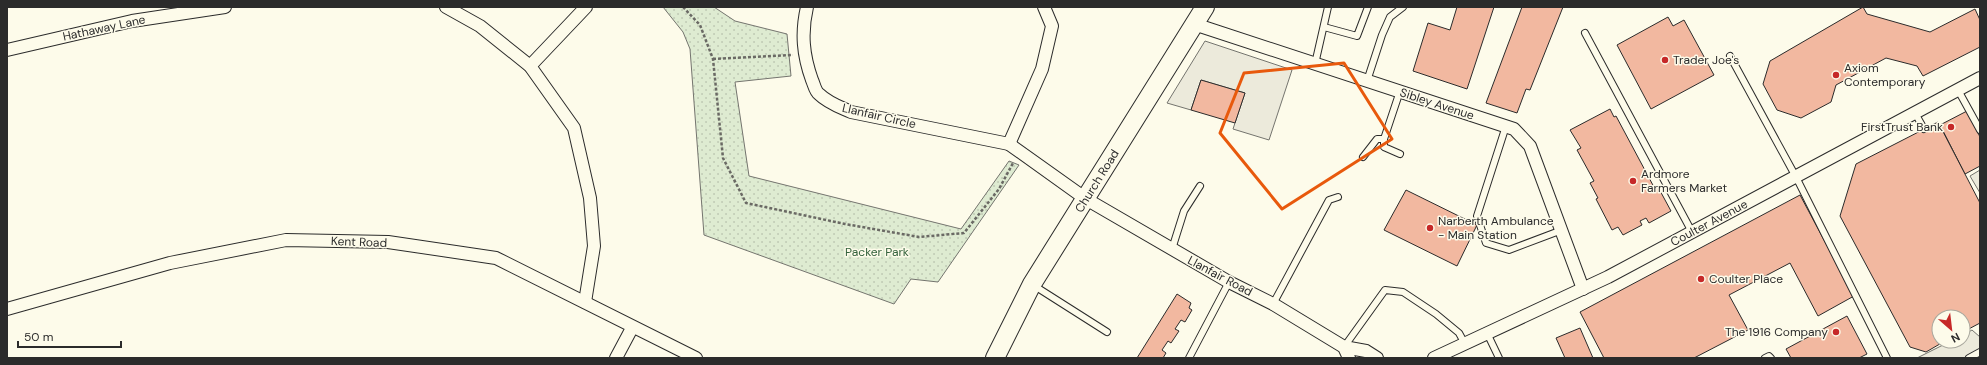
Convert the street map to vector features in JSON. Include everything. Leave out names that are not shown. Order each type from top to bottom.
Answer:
[{"type":"street","name":"Hathaway Lane","points":[[7,50],[132,21],[225,7]]},
{"type":"street","points":[[446,7],[480,26],[530,66],[574,128],[590,198],[594,246],[585,302]]},
{"type":"street","points":[[530,66],[586,7]]},
{"type":"street","name":"Llanfair Circle","points":[[807,7],[803,26],[804,54],[817,93],[834,105],[851,112],[1008,144],[1086,199]]},
{"type":"street","points":[[1008,144],[1042,69],[1052,26],[1044,7]]},
{"type":"street","name":"Church Road","points":[[995,358],[1032,284],[1205,7]]},
{"type":"street","name":"Sibley Avenue","points":[[1194,24],[1514,129],[1530,146],[1583,289]]},
{"type":"street","name":"Coulter Avenue","points":[[1438,357],[1583,289],[1980,78]]},
{"type":"street","name":"Llanfair Road","points":[[1086,199],[1228,282],[1273,304],[1344,347]]},
{"type":"street","name":"Kent Road","points":[[7,309],[170,263],[286,240],[388,242],[496,258],[585,302],[632,328],[696,358]]},
{"type":"street","points":[[616,358],[632,328]]},
{"type":"street","points":[[1344,347],[1349,358]]},
{"type":"street","points":[[1344,347],[1366,352],[1377,358]]},
{"type":"lane","points":[[1315,64],[1328,7]]},
{"type":"lane","points":[[1324,27],[1357,36],[1368,7]]},
{"type":"lane","points":[[1367,81],[1382,35],[1390,17],[1403,7]]},
{"type":"lane","points":[[1585,33],[1692,232]]},
{"type":"lane","points":[[1730,56],[1796,177],[1887,358]]},
{"type":"lane","points":[[1958,90],[1980,130]]},
{"type":"lane","points":[[1400,92],[1384,139],[1384,147],[1400,154]]},
{"type":"lane","points":[[1915,113],[1924,129]]},
{"type":"lane","points":[[1506,126],[1477,216],[1486,243],[1509,250],[1562,230]]},
{"type":"lane","points":[[1363,157],[1377,139],[1384,139]]},
{"type":"lane","points":[[1172,249],[1184,211],[1200,186]]},
{"type":"lane","points":[[1273,304],[1329,200],[1338,197]]},
{"type":"lane","points":[[1189,358],[1228,282]]},
{"type":"lane","points":[[1032,284],[1107,332]]},
{"type":"lane","points":[[1344,347],[1385,290],[1403,292],[1436,314],[1459,333],[1464,344]]},
{"type":"lane","points":[[1488,333],[1499,358]]},
{"type":"lane","points":[[1969,358],[1980,352]]},
{"type":"lane","points":[[1765,358],[1769,356],[1771,358]]},
{"type":"path","points":[[683,7],[700,25],[713,59],[723,158],[746,203],[845,224],[919,237],[964,233],[999,188],[1019,152]]},
{"type":"path","points":[[713,59],[804,54]]},
{"type":"highlighted area","points":[[1344,63],[1392,139],[1282,209],[1220,133],[1244,73]]},
{"type":"green space","name":"Packer Park","points":[[663,7],[714,7],[735,21],[787,34],[791,76],[735,82],[749,176],[961,229],[1009,161],[1019,165],[938,282],[911,279],[894,304],[704,235],[690,49],[683,32]]},
{"type":"shaded area","points":[[1205,41],[1292,70],[1269,140],[1233,129],[1245,93],[1201,80],[1191,110],[1167,103]]},
{"type":"shaded area","points":[[1980,170],[1980,193],[1970,176]]},
{"type":"shaded area","points":[[1971,331],[1980,337],[1980,358],[1917,358],[1935,349],[1971,349]]},
{"type":"building","points":[[1457,7],[1494,7],[1467,89],[1413,71],[1428,23],[1450,30]]},
{"type":"building","points":[[1522,7],[1563,7],[1530,90],[1526,89],[1517,113],[1486,103]]},
{"type":"building","points":[[1863,7],[1867,14],[1930,32],[1975,9],[1980,20],[1980,47],[1923,76],[1917,66],[1886,58],[1836,85],[1831,102],[1801,118],[1777,110],[1763,84],[1770,61]]},
{"type":"building","name":"Trader Joe's","points":[[1668,17],[1673,26],[1684,20],[1714,75],[1651,109],[1617,45]]},
{"type":"building","points":[[1201,80],[1245,93],[1235,123],[1191,110]]},
{"type":"building","points":[[1610,109],[1614,117],[1616,116],[1655,189],[1658,187],[1671,211],[1649,223],[1646,218],[1640,221],[1642,225],[1623,235],[1618,227],[1612,230],[1596,199],[1598,198],[1590,183],[1594,181],[1577,150],[1581,148],[1570,130]]},
{"type":"building","points":[[1967,111],[1980,137],[1980,166],[1965,174],[1940,125]]},
{"type":"building","points":[[1938,122],[1980,203],[1980,323],[1971,328],[1971,309],[1931,309],[1931,349],[1926,352],[1910,347],[1840,216],[1856,164]]},
{"type":"building","name":"Narberth Ambulance - Main Station","points":[[1406,190],[1477,225],[1457,266],[1384,230]]},
{"type":"building","name":"Coulter Place","points":[[1800,195],[1854,296],[1818,316],[1790,263],[1729,295],[1748,330],[1694,358],[1604,358],[1580,312]]},
{"type":"building","points":[[1177,294],[1191,303],[1189,308],[1192,310],[1185,322],[1181,320],[1175,329],[1179,331],[1171,343],[1168,341],[1162,350],[1166,353],[1163,358],[1137,358]]},
{"type":"building","name":"The 1916 Company","points":[[1847,316],[1867,354],[1859,358],[1791,358],[1786,349]]},
{"type":"building","points":[[1580,328],[1593,358],[1565,358],[1556,338]]},
{"type":"place","name":"Trader Joe's","points":[[1665,60]]},
{"type":"place","name":"Axiom Contemporary","points":[[1836,75]]},
{"type":"place","name":"FirstTrust Bank","points":[[1951,127]]},
{"type":"place","name":"Ardmore Farmers Market","points":[[1633,181]]},
{"type":"place","name":"Narberth Ambulance - Main Station","points":[[1430,228]]},
{"type":"place","name":"Coulter Place","points":[[1701,279]]},
{"type":"place","name":"The 1916 Company","points":[[1836,332]]}]
